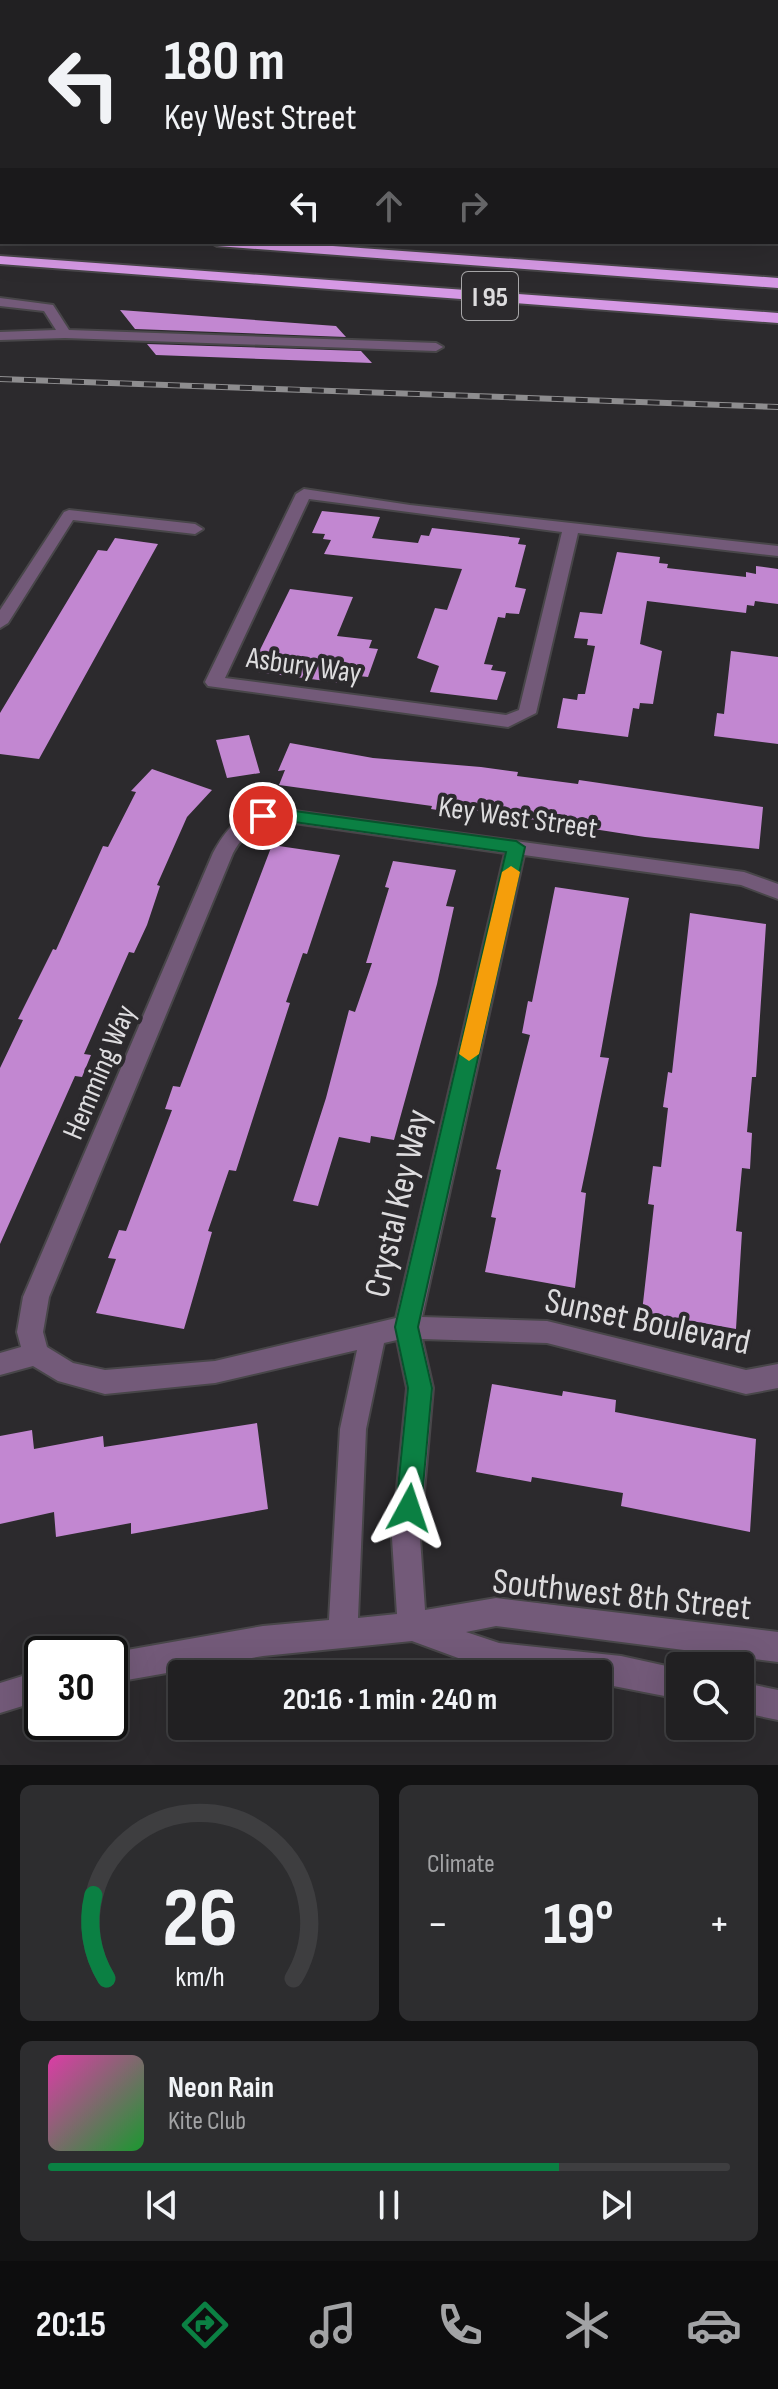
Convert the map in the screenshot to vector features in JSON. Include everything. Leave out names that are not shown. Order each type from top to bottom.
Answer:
[{"type":"highway","name":"I 95","points":[[244,244],[778,283]]},
{"type":"highway","name":"I 95","points":[[0,260],[778,318]]},
{"type":"highway","points":[[0,275],[202,275]]},
{"type":"street","points":[[0,302],[48,308],[65,334]]},
{"type":"street","points":[[0,336],[65,334],[436,347]]},
{"type":"street","name":"Asbury Way","points":[[571,529],[527,713],[508,721],[214,682],[304,494],[571,529],[778,551]]},
{"type":"street","points":[[0,623],[69,515],[195,529]]},
{"type":"street","name":"Key West Street","points":[[247,821],[287,816],[744,879],[778,892]]},
{"type":"street","name":"Hemming Way","points":[[36,1354],[30,1332],[36,1297],[223,853],[236,829],[247,821]]},
{"type":"street","name":"Crystal Key Way","points":[[412,1627],[406,1538],[420,1388],[407,1327],[516,847]]},
{"type":"street","name":"Sunset Boulevard","points":[[36,1354],[67,1373],[105,1382],[215,1372],[407,1327],[547,1332],[746,1382],[777,1376]]},
{"type":"street","name":"Crystal Key Way","points":[[343,1632],[353,1429],[373,1335]]},
{"type":"street","points":[[0,1364],[36,1354]]},
{"type":"street","name":"Southwest 8th Street","points":[[128,1664],[185,1653],[343,1632],[412,1627],[496,1612],[778,1647]]},
{"type":"street","name":"Southwest 8th Street","points":[[412,1627],[499,1658],[621,1671],[666,1681]]},
{"type":"street","points":[[0,1698],[24,1691]]},
{"type":"street","points":[[754,1700],[778,1705]]},
{"type":"building","points":[[120,310],[336,326],[346,337],[135,329]]},
{"type":"building","points":[[147,344],[361,351],[372,363],[156,355]]},
{"type":"building","points":[[322,511],[380,517],[372,538],[418,543],[421,535],[429,536],[432,528],[520,538],[518,544],[526,545],[515,587],[526,589],[519,614],[506,613],[505,618],[498,617],[484,664],[493,665],[491,670],[506,672],[497,700],[430,692],[439,666],[417,658],[435,608],[447,610],[462,569],[324,554],[331,540],[323,539],[325,534],[312,533]]},
{"type":"building","points":[[115,538],[158,544],[39,759],[0,754],[0,713],[98,550],[107,551]]},
{"type":"building","points":[[617,552],[660,557],[659,563],[668,564],[667,568],[746,577],[746,572],[756,574],[756,566],[778,569],[778,604],[755,601],[754,606],[747,605],[746,613],[647,601],[640,644],[662,651],[653,704],[640,703],[639,709],[633,708],[628,737],[557,728],[563,698],[577,700],[578,694],[585,694],[595,646],[587,645],[588,639],[574,638],[580,612],[602,614]]},
{"type":"building","points":[[290,589],[353,597],[337,636],[372,640],[369,648],[378,649],[368,677],[359,676],[356,685],[258,672],[262,663],[254,662]]},
{"type":"building","points":[[731,651],[778,657],[778,744],[714,736],[717,713],[724,714]]},
{"type":"building","points":[[249,735],[260,773],[227,778],[216,740]]},
{"type":"building","points":[[290,743],[373,758],[481,767],[518,772],[517,776],[578,784],[579,780],[763,807],[759,849],[645,837],[459,808],[457,813],[431,809],[432,806],[279,785],[285,770],[278,771]]},
{"type":"building","points":[[152,769],[212,790],[187,817],[157,885],[160,886],[147,925],[134,953],[129,952],[84,1054],[91,1055],[82,1077],[75,1076],[0,1244],[0,1068],[23,1020],[18,1019],[53,949],[56,950],[103,846],[108,847],[136,792],[131,791]]},
{"type":"building","points":[[272,845],[340,855],[307,954],[303,953],[286,1002],[290,1003],[236,1171],[229,1170],[208,1231],[212,1232],[184,1329],[96,1313],[116,1259],[108,1258],[119,1230],[126,1231],[172,1110],[165,1109],[173,1086],[180,1087]]},
{"type":"building","points":[[393,861],[456,870],[446,906],[454,907],[437,984],[394,1140],[371,1136],[370,1143],[339,1137],[318,1206],[293,1201],[326,1098],[349,1010],[355,1012],[372,963],[366,963],[389,888],[385,887]]},
{"type":"building","points":[[555,887],[629,898],[600,1057],[609,1058],[581,1192],[586,1193],[575,1288],[485,1272],[496,1218],[491,1217],[501,1170],[496,1169],[530,1035],[522,1033],[528,1001],[532,1002]]},
{"type":"building","points":[[690,913],[766,924],[756,1077],[752,1077],[747,1132],[752,1133],[750,1169],[742,1168],[736,1231],[742,1232],[736,1329],[642,1312],[654,1205],[648,1204],[653,1166],[661,1167],[668,1108],[663,1107],[668,1072],[672,1073]]},
{"type":"building","points":[[492,1384],[562,1396],[563,1391],[616,1400],[615,1412],[756,1439],[750,1532],[621,1506],[623,1493],[532,1477],[531,1482],[476,1472]]},
{"type":"building","points":[[257,1423],[268,1509],[131,1534],[131,1523],[56,1537],[54,1512],[0,1524],[0,1436],[32,1430],[34,1449],[103,1436],[104,1447]]},
{"type":"railway","points":[[0,379],[778,407]]},
{"type":"slow traffic","points":[[469,1054],[511,872]]},
{"type":"route","points":[[263,816],[287,816],[516,847],[407,1327],[420,1388],[409,1508]]}]
